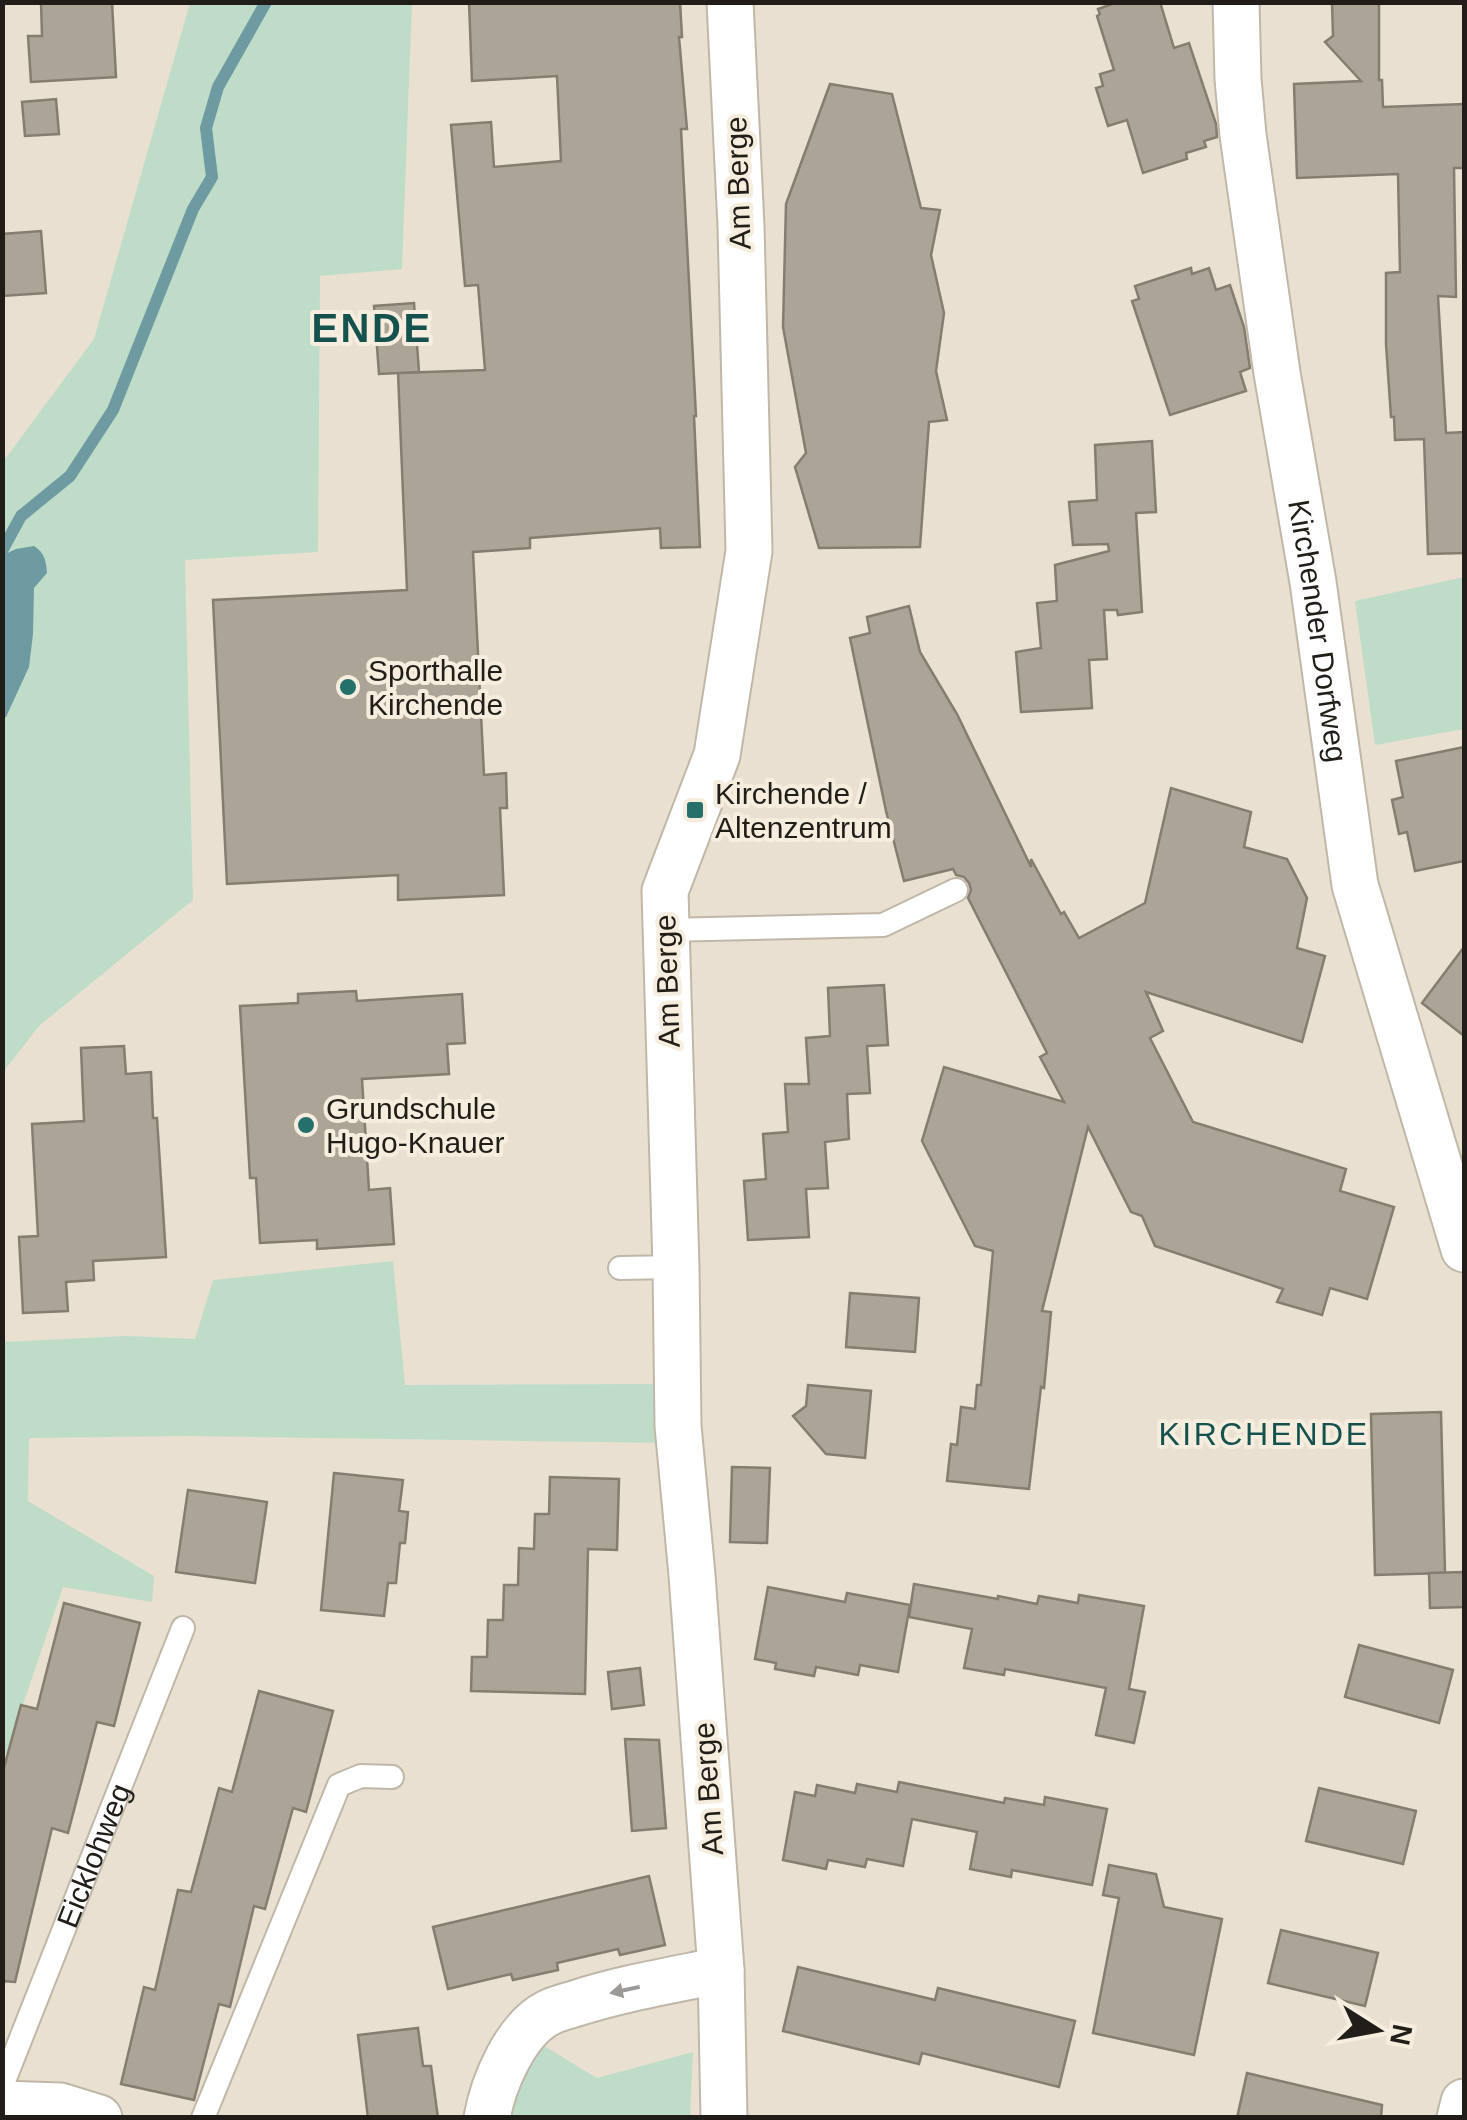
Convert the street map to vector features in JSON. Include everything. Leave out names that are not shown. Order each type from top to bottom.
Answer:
[{"type":"street","name":"Am Berge","points":[[724,2118],[721,1970],[678,1426],[664,891],[717,754],[749,551],[741,226],[730,2]]},
{"type":"street","name":"Kirchender Dorfweg","points":[[1236,2],[1243,135],[1277,373],[1313,582],[1355,886],[1464,1249]]},
{"type":"street","points":[[487,2118],[503,2067],[524,2034],[546,2014],[604,1994],[721,1970]]},
{"type":"street","points":[[1460,2118],[1464,2102]]},
{"type":"street","points":[[2,2104],[60,2106],[99,2118]]},
{"type":"lane","points":[[666,930],[883,924],[956,890]]},
{"type":"lane","points":[[620,1268],[676,1267]]},
{"type":"lane","name":"Eicklohweg","points":[[2,2086],[183,1628]]},
{"type":"lane","points":[[203,2118],[339,1785],[361,1776],[392,1777]]},
{"type":"green space","points":[[190,3],[412,3],[402,269],[320,276],[318,552],[185,560],[193,900],[39,1026],[3,1072],[2,463],[94,339]]},
{"type":"green space","points":[[1464,577],[1464,729],[1375,745],[1355,601]]},
{"type":"green space","points":[[393,1261],[405,1385],[663,1384],[669,1443],[187,1436],[29,1438],[28,1501],[154,1576],[152,1602],[63,1587],[3,1763],[3,1342],[127,1336],[195,1339],[213,1280]]},
{"type":"green space","points":[[539,2043],[597,2078],[693,2052],[690,2117],[501,2118]]},
{"type":"water","points":[[34,546],[41,551],[47,573],[34,588],[29,667],[3,718],[3,555]]},
{"type":"building","points":[[41,2],[112,2],[116,77],[31,82],[28,36],[42,36]]},
{"type":"building","points":[[469,2],[680,2],[687,129],[681,129],[700,547],[661,548],[660,528],[530,538],[530,548],[473,552],[484,775],[506,773],[507,808],[500,808],[504,895],[398,900],[398,875],[227,884],[213,600],[407,590],[398,373],[485,370],[478,285],[465,286],[451,125],[491,122],[494,167],[561,161],[557,76],[472,81]]},
{"type":"building","points":[[1118,2],[1160,2],[1174,48],[1189,43],[1216,124],[1217,137],[1204,141],[1206,147],[1186,153],[1187,159],[1143,173],[1127,120],[1108,126],[1096,88],[1103,86],[1100,74],[1114,70],[1098,9]]},
{"type":"building","points":[[1332,2],[1379,2],[1383,107],[1464,104],[1464,168],[1454,168],[1456,297],[1438,296],[1446,433],[1464,432],[1464,553],[1428,554],[1424,439],[1395,440],[1386,344],[1386,273],[1400,272],[1398,174],[1297,178],[1294,84],[1361,81],[1325,42],[1333,36]]},
{"type":"building","points":[[830,84],[892,94],[921,208],[940,210],[931,255],[944,313],[936,371],[947,420],[929,422],[920,547],[819,548],[795,467],[806,453],[783,327],[786,204]]},
{"type":"building","points":[[56,99],[59,134],[25,136],[22,102]]},
{"type":"building","points":[[41,231],[46,293],[2,296],[2,234]]},
{"type":"building","points":[[1191,268],[1192,274],[1209,268],[1216,290],[1230,285],[1244,327],[1250,368],[1240,372],[1246,391],[1170,415],[1132,301],[1139,299],[1135,286]]},
{"type":"building","points":[[414,303],[419,372],[379,374],[374,306]]},
{"type":"building","points":[[1152,441],[1156,512],[1136,513],[1142,612],[1118,615],[1117,610],[1104,610],[1107,659],[1089,660],[1092,708],[1021,712],[1016,652],[1041,648],[1037,603],[1057,601],[1055,565],[1109,551],[1108,544],[1073,545],[1069,502],[1097,500],[1095,445]]},
{"type":"building","points":[[909,606],[920,652],[957,714],[1031,867],[1031,859],[1079,938],[1145,903],[1171,788],[1251,812],[1244,847],[1287,859],[1307,898],[1297,948],[1325,956],[1302,1042],[1146,992],[1163,1031],[1150,1038],[1193,1122],[1346,1169],[1340,1191],[1394,1207],[1367,1299],[1330,1288],[1322,1315],[1277,1302],[1283,1289],[1155,1246],[1142,1216],[1131,1212],[1088,1127],[1042,1311],[1051,1312],[1029,1489],[947,1481],[951,1444],[957,1445],[961,1407],[975,1409],[977,1385],[981,1385],[993,1251],[975,1246],[922,1141],[944,1067],[1064,1102],[1040,1057],[1047,1053],[968,898],[969,883],[953,869],[904,881],[850,638],[870,633],[867,617]]},
{"type":"building","points":[[1464,747],[1464,861],[1415,871],[1407,832],[1399,834],[1392,800],[1403,797],[1396,761]]},
{"type":"building","points":[[1464,947],[1464,1036],[1422,1003]]},
{"type":"building","points":[[884,985],[888,1045],[867,1046],[870,1093],[847,1094],[849,1139],[825,1142],[828,1188],[806,1189],[809,1237],[748,1240],[744,1181],[766,1179],[763,1134],[788,1132],[785,1084],[809,1084],[806,1038],[830,1036],[828,988]]},
{"type":"building","name":"Grundschule Hugo-Knauer","points":[[356,991],[357,1001],[462,994],[465,1043],[447,1044],[449,1074],[362,1079],[369,1190],[390,1188],[394,1244],[317,1249],[317,1240],[260,1243],[256,1178],[250,1178],[240,1006],[298,1003],[298,994]]},
{"type":"building","points":[[124,1046],[126,1074],[151,1072],[166,1257],[93,1261],[94,1280],[66,1282],[68,1311],[23,1313],[19,1237],[38,1236],[32,1124],[84,1121],[81,1048]]},
{"type":"building","points":[[850,1293],[919,1298],[915,1352],[846,1347]]},
{"type":"building","points":[[808,1385],[871,1391],[865,1458],[826,1454],[793,1416],[806,1406]]},
{"type":"building","points":[[1441,1412],[1445,1573],[1375,1575],[1371,1414]]},
{"type":"building","points":[[732,1467],[770,1468],[767,1543],[730,1542]]},
{"type":"building","points":[[334,1473],[403,1480],[399,1511],[408,1512],[405,1543],[400,1543],[396,1583],[388,1583],[384,1616],[321,1610]]},
{"type":"building","points":[[550,1477],[619,1479],[617,1550],[588,1549],[585,1694],[471,1691],[472,1657],[487,1657],[488,1620],[503,1620],[504,1585],[518,1585],[519,1548],[534,1549],[535,1514],[549,1514]]},
{"type":"building","points":[[188,1490],[267,1502],[255,1583],[176,1572]]},
{"type":"building","points":[[1463,1572],[1464,1607],[1430,1608],[1429,1573]]},
{"type":"building","points":[[914,1584],[1037,1604],[1039,1596],[1078,1603],[1079,1595],[1144,1606],[1129,1689],[1145,1692],[1134,1743],[1096,1735],[1106,1688],[1005,1669],[1004,1675],[964,1668],[972,1629],[909,1617]]},
{"type":"building","points":[[768,1587],[845,1602],[847,1593],[910,1605],[898,1672],[860,1665],[858,1675],[816,1667],[814,1676],[775,1669],[776,1663],[755,1659]]},
{"type":"building","points":[[64,1603],[140,1623],[114,1726],[97,1722],[68,1833],[52,1828],[15,1982],[2,1981],[2,1775],[21,1705],[37,1709]]},
{"type":"building","points":[[1359,1645],[1453,1670],[1439,1723],[1345,1697]]},
{"type":"building","points":[[640,1668],[644,1705],[612,1709],[608,1672]]},
{"type":"building","points":[[259,1691],[333,1711],[306,1812],[293,1808],[265,1909],[254,1906],[230,2007],[219,2004],[194,2100],[121,2084],[144,1987],[155,1990],[178,1890],[191,1892],[219,1788],[232,1792]]},
{"type":"building","points":[[625,1739],[659,1740],[666,1828],[632,1831]]},
{"type":"building","points":[[899,1782],[1004,1803],[1005,1798],[1044,1805],[1045,1797],[1107,1809],[1092,1885],[1012,1870],[1011,1877],[970,1869],[977,1832],[912,1819],[903,1866],[867,1859],[865,1867],[828,1860],[826,1869],[783,1860],[795,1792],[815,1796],[817,1785],[855,1793],[857,1784],[897,1792]]},
{"type":"building","points":[[1319,1788],[1416,1811],[1403,1864],[1306,1841]]},
{"type":"building","points":[[1109,1865],[1156,1874],[1164,1907],[1222,1919],[1194,2055],[1093,2033],[1119,1898],[1103,1895]]},
{"type":"building","points":[[649,1876],[665,1945],[620,1955],[618,1949],[557,1963],[558,1970],[513,1980],[511,1974],[448,1989],[433,1927]]},
{"type":"building","points":[[1281,1930],[1378,1953],[1365,2006],[1268,1983]]},
{"type":"building","points":[[798,1967],[935,2000],[938,1988],[1075,2021],[1059,2087],[922,2053],[919,2064],[783,2031]]},
{"type":"building","points":[[418,2028],[423,2066],[431,2066],[438,2118],[368,2118],[358,2035]]},
{"type":"building","points":[[1247,2073],[1382,2105],[1381,2118],[1237,2118]]},
{"type":"waterway","points":[[2,551],[21,516],[70,476],[113,410],[193,209],[212,177],[206,128],[218,87],[266,2]]},
{"type":"place","name":"Sporthalle Kirchende","points":[[348,687]]},
{"type":"place","name":"Kirchende / Altenzentrum","points":[[695,810]]},
{"type":"place","name":"Grundschule Hugo-Knauer","points":[[306,1125]]},
{"type":"district","name":"ENDE","points":[[372,328]]},
{"type":"district","name":"KIRCHENDE","points":[[1264,1434]]}]
